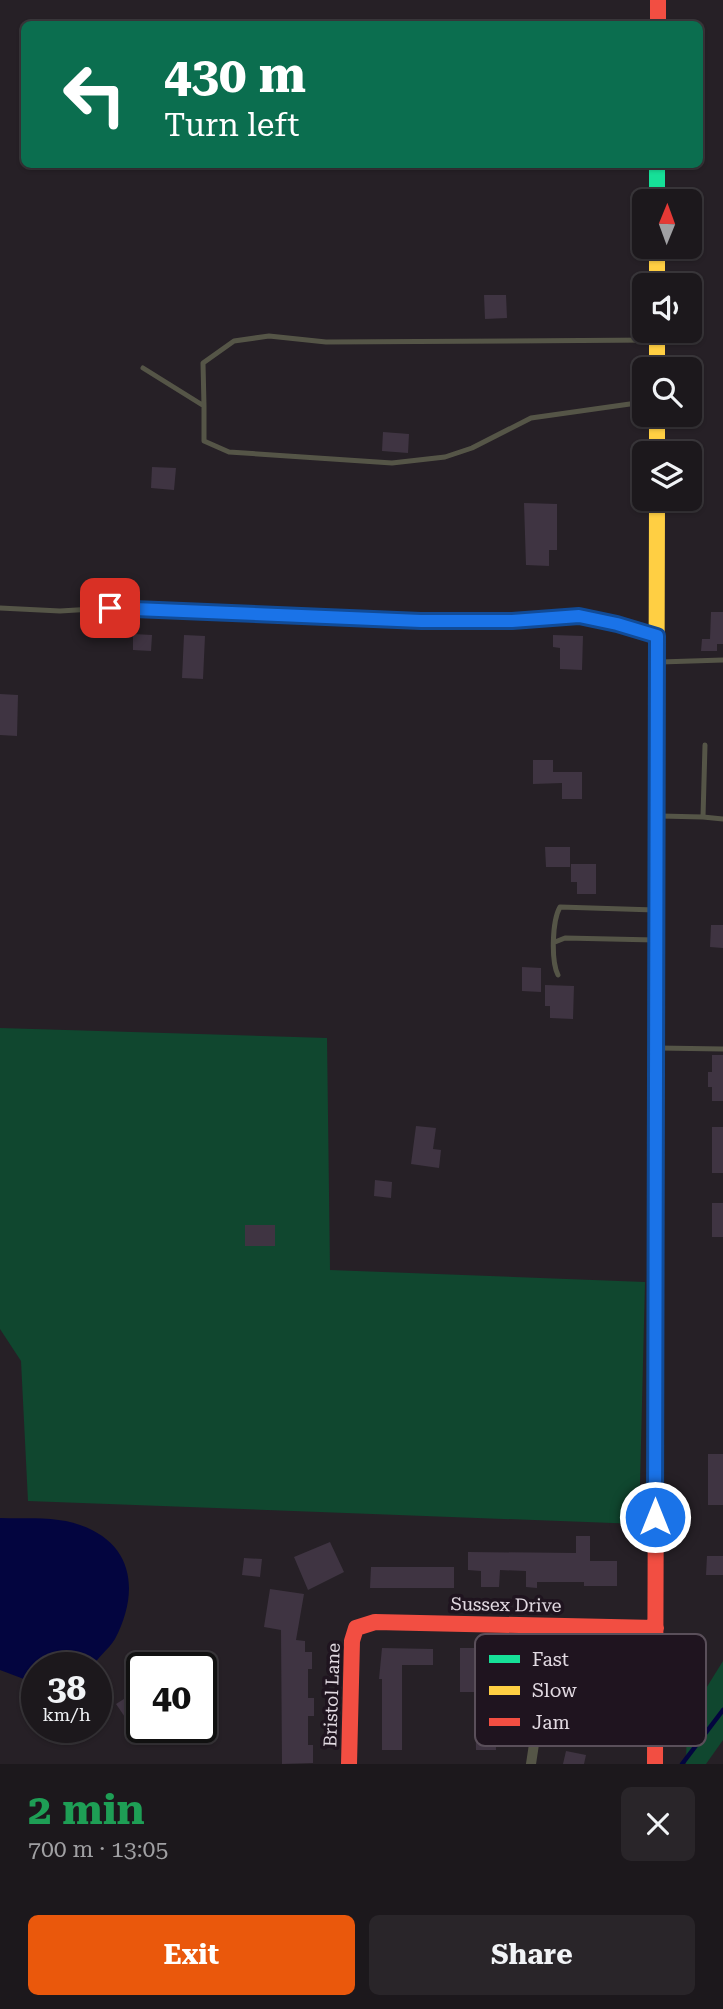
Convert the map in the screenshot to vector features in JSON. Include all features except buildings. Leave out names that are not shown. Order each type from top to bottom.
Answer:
[{"type":"street","points":[[658,0],[658,21]]},
{"type":"street","points":[[657,168],[657,189]]},
{"type":"street","points":[[656,1634],[657,511]]},
{"type":"street","name":"Sussex Drive","points":[[356,1628],[375,1622],[656,1628]]},
{"type":"street","points":[[539,1624],[539,1634]]},
{"type":"street","name":"Bristol Lane","points":[[349,1764],[352,1641],[356,1628]]},
{"type":"street","points":[[531,1764],[534,1746]]},
{"type":"street","points":[[655,1746],[655,1764]]},
{"type":"lane","points":[[632,336],[326,342],[269,336],[234,341],[203,363],[204,442],[229,452],[392,463],[445,457],[531,418],[632,404]]},
{"type":"lane","points":[[143,368],[204,406]]},
{"type":"lane","points":[[0,608],[60,611],[110,608],[421,621],[512,621],[579,616],[657,636]]},
{"type":"lane","points":[[657,662],[723,660]]},
{"type":"lane","points":[[703,817],[705,746]]},
{"type":"lane","points":[[657,816],[723,819]]},
{"type":"lane","points":[[558,975],[553,966],[555,916],[560,908],[655,910]]},
{"type":"lane","points":[[555,942],[565,937],[655,940]]},
{"type":"lane","points":[[655,1048],[723,1049]]},
{"type":"green space","points":[[0,1028],[327,1038],[330,1270],[645,1282],[639,1524],[28,1501],[21,1361],[0,1329]]},
{"type":"green space","points":[[723,1661],[723,1740],[706,1764],[686,1764],[686,1746],[706,1746],[706,1688]]},
{"type":"shaded area","points":[[0,1518],[71,1522],[98,1533],[112,1544],[122,1557],[129,1588],[123,1622],[115,1639],[104,1652],[21,1652],[21,1678],[0,1670]]},
{"type":"waterway","points":[[706,1732],[723,1710]]},
{"type":"waterway","points":[[682,1764],[696,1746]]},
{"type":"traffic: fast","points":[[657,168],[657,189]]},
{"type":"traffic: fast","points":[[656,888],[656,1434]]},
{"type":"traffic: slow","points":[[657,259],[657,273]]},
{"type":"traffic: slow","points":[[657,343],[657,357]]},
{"type":"traffic: slow","points":[[657,427],[657,441]]},
{"type":"traffic: slow","points":[[656,888],[657,511]]},
{"type":"traffic: jam","points":[[658,0],[658,21]]},
{"type":"traffic: jam","points":[[655,1634],[656,1434]]},
{"type":"traffic: jam","points":[[349,1764],[352,1641],[356,1628],[375,1622],[656,1628]]},
{"type":"traffic: jam","points":[[655,1746],[655,1764]]},
{"type":"route","points":[[110,608],[421,621],[512,621],[579,616],[657,636],[655,1517]]}]
